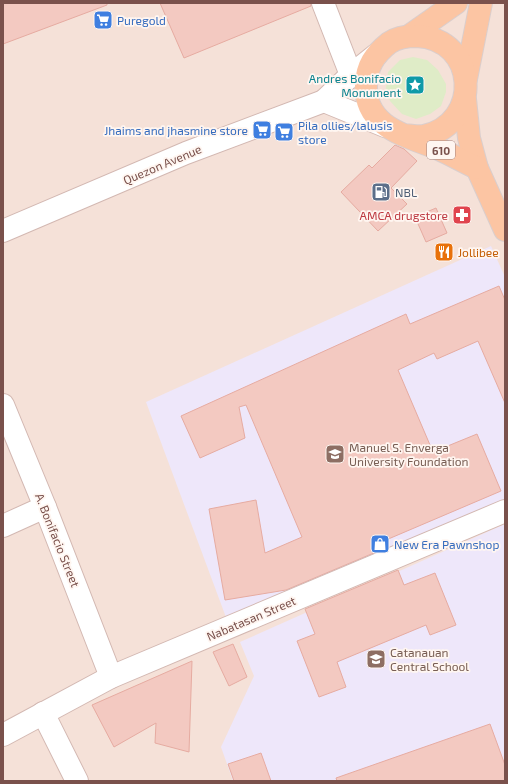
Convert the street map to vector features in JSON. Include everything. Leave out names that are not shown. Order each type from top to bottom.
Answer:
[{"type":"main road","name":"610","points":[[456,3],[409,36],[390,42],[376,55],[367,72],[366,92],[372,111],[394,130],[440,149],[477,168]]},
{"type":"main road","name":"610","points":[[394,130],[423,136],[442,130],[456,117],[466,89],[481,3]]},
{"type":"main road","name":"610","points":[[409,36],[429,37],[447,45],[460,60],[466,89],[469,138],[477,168],[505,230]]},
{"type":"street","points":[[324,3],[351,75]]},
{"type":"street","name":"Quezon Avenue","points":[[3,231],[186,153],[324,102],[351,75],[376,55]]},
{"type":"street","points":[[324,102],[394,130]]},
{"type":"street","name":"A. Bonifacio Street","points":[[3,405],[45,507],[111,677]]},
{"type":"street","points":[[3,526],[45,507]]},
{"type":"street","name":"Nabatasan Street","points":[[3,735],[111,677],[505,512]]},
{"type":"street","points":[[43,713],[77,781]]},
{"type":"shaded area","points":[[3,3],[505,3],[505,781],[3,781]]},
{"type":"shaded area","name":"Manuel S. Enverga University Foundation","points":[[491,246],[505,277],[505,506],[227,620],[146,402]]},
{"type":"shaded area","name":"Catanauan Central School","points":[[505,524],[505,781],[233,781],[221,747],[254,676],[240,642]]},
{"type":"green space","points":[[413,57],[427,60],[438,70],[446,84],[446,92],[441,106],[430,114],[416,119],[402,114],[390,101],[386,88],[388,72],[400,60]]},
{"type":"building","points":[[3,3],[107,3],[107,5],[3,44]]},
{"type":"building","points":[[160,3],[311,3],[311,6],[184,58]]},
{"type":"building","points":[[395,145],[404,149],[417,161],[391,188],[407,204],[378,231],[341,192],[369,165],[372,168]]},
{"type":"building","points":[[436,208],[447,233],[426,242],[415,217]]},
{"type":"building","points":[[499,286],[505,300],[505,403],[478,341],[437,359],[434,353],[398,370],[433,452],[477,434],[501,491],[386,540],[388,547],[286,590],[225,600],[209,509],[256,500],[265,553],[302,537],[246,405],[239,407],[245,438],[200,458],[181,416],[406,314],[410,324]]},
{"type":"building","points":[[398,570],[404,585],[435,573],[456,625],[430,635],[426,625],[337,662],[346,687],[319,697],[297,641],[315,634],[305,609]]},
{"type":"building","points":[[233,644],[247,677],[229,686],[213,652]]},
{"type":"building","points":[[192,661],[189,752],[155,743],[156,723],[114,747],[92,705]]},
{"type":"building","points":[[490,724],[505,765],[505,781],[337,781],[336,778]]},
{"type":"building","points":[[261,753],[271,781],[234,781],[228,764]]},
{"type":"place","name":"Puregold","points":[[103,20]]},
{"type":"place","name":"Andres Bonifacio Monument","points":[[415,85]]},
{"type":"place","name":"Jhaims and jhasmine store","points":[[262,130]]},
{"type":"place","name":"Pila ollies/lalusis store","points":[[284,132]]},
{"type":"place","name":"NBL","points":[[381,192]]},
{"type":"place","name":"AMCA drugstore","points":[[462,215]]},
{"type":"place","name":"Jollibee","points":[[444,252]]},
{"type":"place","name":"Manuel S. Enverga University Foundation","points":[[335,454]]},
{"type":"place","name":"New Era Pawnshop","points":[[380,544]]},
{"type":"place","name":"Catanauan Central School","points":[[376,659]]}]
